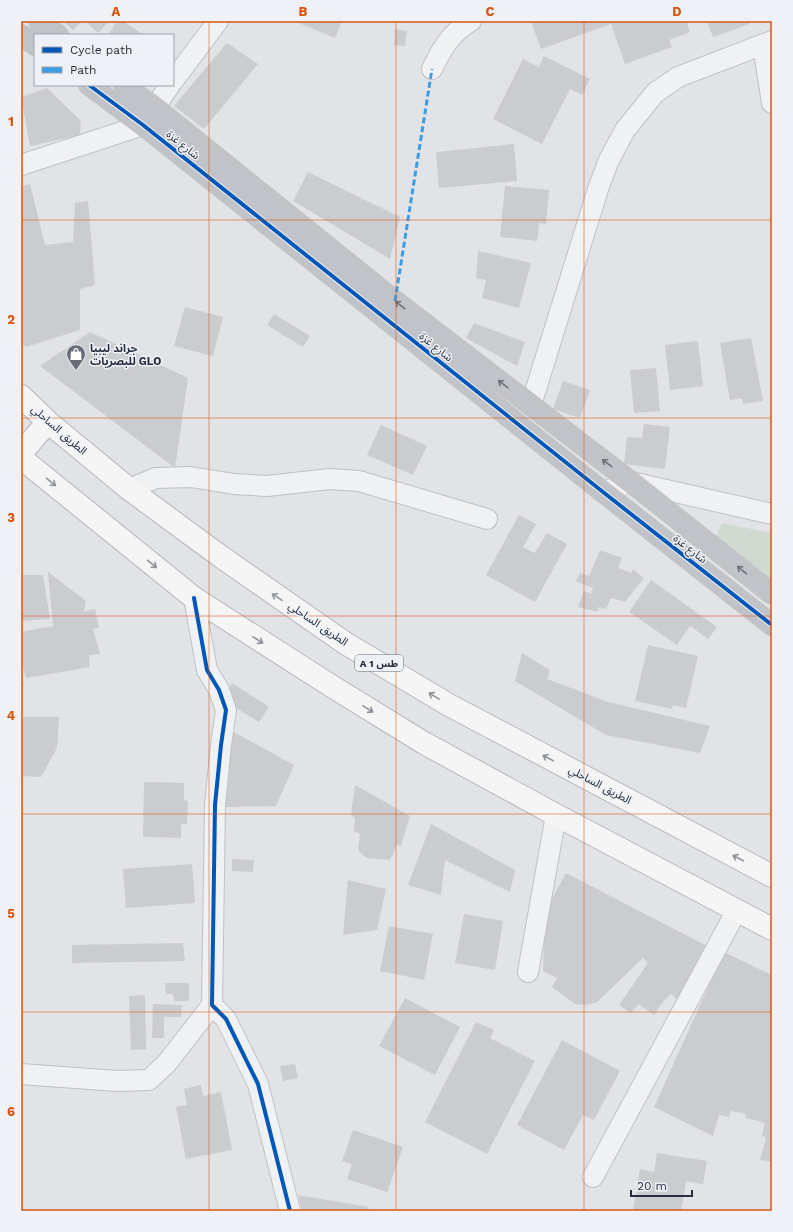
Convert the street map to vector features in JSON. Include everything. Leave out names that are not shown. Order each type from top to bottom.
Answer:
[{"type":"highway","name":"الطريق الساحلي","points":[[21,396],[48,422],[129,489],[220,556],[345,643],[449,705],[772,876]]},
{"type":"highway","points":[[21,453],[48,422]]},
{"type":"highway","points":[[21,458],[194,598],[333,687],[424,743],[556,815],[772,929]]},
{"type":"street","points":[[39,21],[57,34]]},
{"type":"street","points":[[174,80],[218,21]]},
{"type":"street","points":[[432,69],[442,48],[460,28],[472,21]]},
{"type":"street","points":[[21,35],[34,44]]},
{"type":"street","points":[[531,405],[599,186],[609,160],[625,130],[655,93],[678,77],[768,43],[772,103]]},
{"type":"street","name":"شارع غزة","points":[[91,86],[148,116],[531,405],[772,594]]},
{"type":"street","name":"شارع غزة","points":[[125,86],[148,116],[603,492],[772,625]]},
{"type":"street","points":[[21,166],[148,116],[169,86]]},
{"type":"street","points":[[129,489],[156,478],[191,477],[234,484],[267,486],[330,478],[359,481],[487,519]]},
{"type":"street","points":[[603,492],[631,482],[772,514]]},
{"type":"street","points":[[21,1074],[116,1081],[149,1080],[168,1063],[212,1005],[215,805],[226,710],[218,690],[207,670],[194,598]]},
{"type":"street","points":[[528,972],[556,815]]},
{"type":"street","points":[[593,1177],[737,910]]},
{"type":"street","points":[[212,1005],[226,1019],[258,1084],[290,1211]]},
{"type":"shaded area","points":[[722,523],[772,533],[772,588],[714,542]]},
{"type":"building","points":[[63,21],[82,21],[73,30]]},
{"type":"building","points":[[85,21],[110,21],[98,33]]},
{"type":"building","points":[[117,21],[123,21],[142,34],[109,34]]},
{"type":"building","points":[[294,21],[342,21],[335,38]]},
{"type":"building","points":[[531,21],[692,21],[687,23],[690,32],[669,40],[672,47],[625,64],[611,24],[541,49]]},
{"type":"building","points":[[707,21],[749,21],[750,24],[713,37]]},
{"type":"building","points":[[395,29],[407,31],[405,46],[394,45]]},
{"type":"building","points":[[227,43],[258,64],[204,129],[174,106]]},
{"type":"building","points":[[544,56],[590,79],[582,95],[570,89],[542,144],[493,119],[523,59],[539,67]]},
{"type":"building","points":[[47,88],[81,121],[80,135],[30,146],[21,97]]},
{"type":"building","points":[[514,144],[517,181],[439,188],[436,152]]},
{"type":"building","points":[[308,172],[400,217],[390,259],[293,201]]},
{"type":"building","points":[[30,184],[45,245],[73,242],[75,203],[88,201],[95,285],[80,289],[80,330],[26,347],[21,343],[21,186]]},
{"type":"building","points":[[505,186],[549,190],[546,224],[539,223],[537,241],[500,237]]},
{"type":"building","points":[[478,251],[531,263],[519,308],[482,298],[486,280],[476,278]]},
{"type":"building","points":[[185,307],[223,317],[213,356],[174,346]]},
{"type":"building","points":[[274,314],[310,336],[303,347],[267,325]]},
{"type":"building","points":[[474,323],[525,342],[517,366],[466,338]]},
{"type":"building","points":[[90,332],[188,378],[175,468],[40,366]]},
{"type":"building","points":[[751,338],[763,401],[743,404],[742,398],[730,400],[720,343]]},
{"type":"building","points":[[698,341],[703,386],[670,390],[665,345]]},
{"type":"building","points":[[656,368],[660,411],[634,413],[630,370]]},
{"type":"building","points":[[563,381],[590,390],[580,418],[553,409]]},
{"type":"building","points":[[644,424],[670,427],[665,469],[624,464],[627,437],[642,438]]},
{"type":"building","points":[[381,425],[427,446],[413,475],[367,455]]},
{"type":"building","points":[[519,515],[536,524],[523,547],[535,553],[547,533],[567,544],[535,602],[486,575]]},
{"type":"building","points":[[600,550],[622,558],[618,568],[631,573],[633,569],[644,578],[625,602],[611,598],[606,609],[599,607],[597,612],[578,607],[584,591],[591,594],[593,588],[576,581],[580,573],[589,576]]},
{"type":"building","points":[[48,572],[86,601],[84,612],[95,609],[99,628],[93,629],[100,654],[89,655],[90,667],[26,678],[21,661],[21,632],[53,626]]},
{"type":"building","points":[[21,575],[43,575],[50,619],[21,621]]},
{"type":"building","points":[[651,580],[717,627],[708,639],[690,626],[677,645],[629,612]]},
{"type":"building","points":[[648,645],[698,656],[686,708],[673,705],[672,709],[635,701]]},
{"type":"building","points":[[522,653],[550,670],[547,679],[608,702],[710,726],[700,753],[606,735],[515,681]]},
{"type":"building","points":[[21,676],[24,686],[21,687]]},
{"type":"building","points":[[232,683],[269,707],[259,722],[223,700]]},
{"type":"building","points":[[21,717],[59,717],[57,748],[41,777],[21,776]]},
{"type":"building","points":[[232,731],[294,765],[276,806],[226,807],[230,735]]},
{"type":"building","points":[[144,782],[184,783],[184,800],[188,801],[187,824],[181,824],[181,838],[143,837]]},
{"type":"building","points":[[355,785],[410,816],[401,846],[397,845],[390,860],[366,858],[358,850],[360,834],[354,831],[355,818],[351,815]]},
{"type":"building","points":[[431,824],[515,870],[510,892],[445,860],[441,895],[408,885]]},
{"type":"building","points":[[232,859],[254,860],[253,872],[232,871]]},
{"type":"building","points":[[192,864],[195,903],[126,908],[123,869]]},
{"type":"building","points":[[566,873],[707,946],[678,1000],[671,994],[662,1003],[654,1015],[639,1004],[631,1013],[619,1005],[648,963],[643,958],[597,1002],[586,1005],[575,1004],[552,987],[557,978],[543,971],[545,912]]},
{"type":"building","points":[[348,880],[386,889],[377,930],[343,935]]},
{"type":"building","points":[[464,914],[503,921],[495,970],[455,963]]},
{"type":"building","points":[[389,926],[433,934],[424,980],[380,971]]},
{"type":"building","points":[[183,943],[185,961],[72,963],[72,945]]},
{"type":"building","points":[[724,952],[772,975],[772,1162],[760,1160],[766,1138],[762,1135],[765,1123],[746,1118],[746,1114],[731,1111],[729,1117],[719,1115],[713,1136],[654,1107]]},
{"type":"building","points":[[165,983],[189,983],[189,1001],[174,1001],[173,994],[166,994]]},
{"type":"building","points":[[145,995],[146,1049],[131,1050],[129,996]]},
{"type":"building","points":[[405,998],[460,1027],[435,1075],[379,1046]]},
{"type":"building","points":[[153,1004],[182,1005],[181,1017],[164,1017],[164,1038],[152,1038]]},
{"type":"building","points":[[476,1022],[494,1030],[490,1038],[535,1061],[487,1154],[425,1122]]},
{"type":"building","points":[[562,1040],[620,1071],[594,1120],[583,1115],[564,1150],[517,1125]]},
{"type":"building","points":[[295,1064],[298,1078],[283,1081],[280,1066]]},
{"type":"building","points":[[201,1085],[203,1096],[221,1092],[232,1150],[186,1159],[176,1107],[187,1105],[184,1089]]},
{"type":"building","points":[[353,1130],[403,1147],[387,1192],[347,1179],[352,1164],[342,1161]]},
{"type":"building","points":[[657,1153],[707,1161],[703,1184],[686,1181],[681,1211],[633,1211],[640,1169],[654,1172]]},
{"type":"building","points":[[298,1195],[369,1207],[368,1211],[302,1211]]},
{"type":"marked path","points":[[395,301],[432,69]]},
{"type":"cycle path","points":[[90,86],[143,125],[772,625]]},
{"type":"cycle path","points":[[194,598],[207,670],[219,690],[226,710],[215,805],[212,1005],[226,1019],[258,1084],[290,1211]]},
{"type":"place","name":"جراند ليبيا للبصريات GLO","points":[[76,371]]}]
